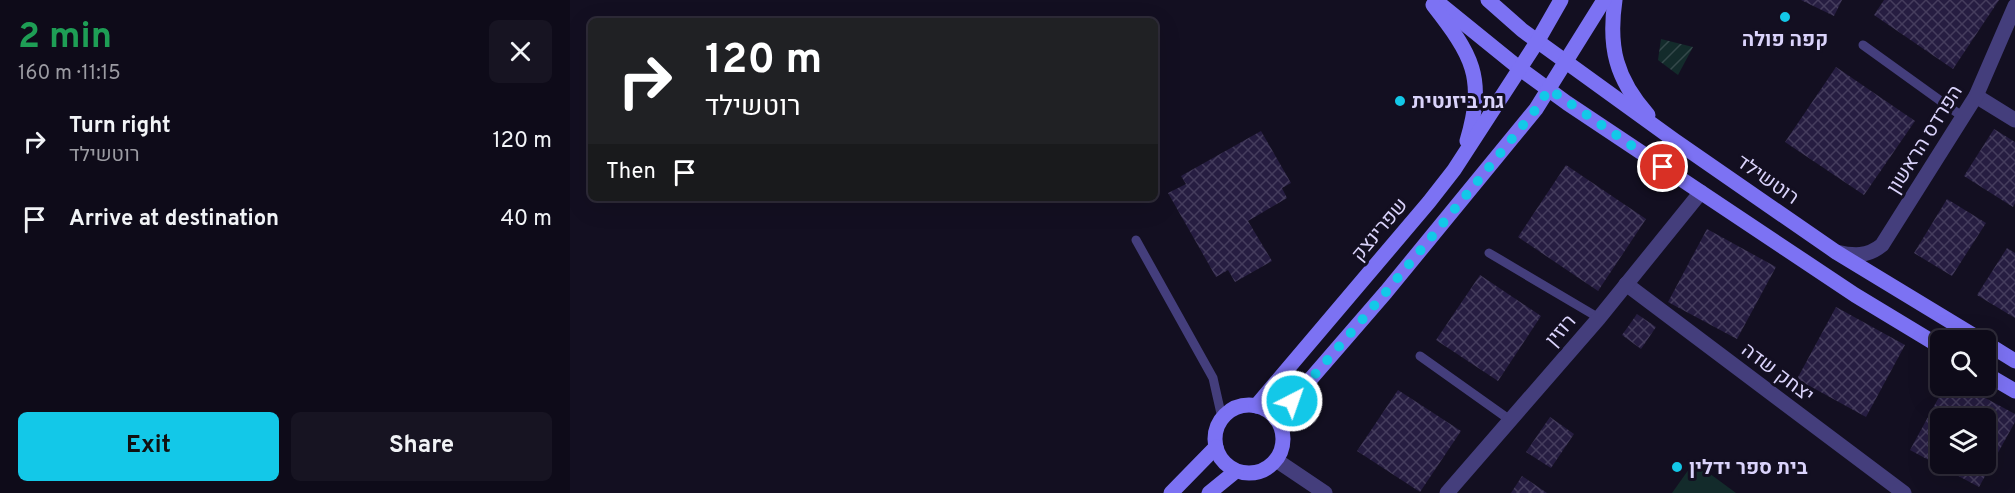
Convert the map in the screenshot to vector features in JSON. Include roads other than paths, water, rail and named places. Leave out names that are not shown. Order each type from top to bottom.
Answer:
[{"type":"main road","points":[[1429,0],[1449,27],[1474,70],[1476,107],[1467,141],[1454,170]]},
{"type":"main road","points":[[1435,0],[1519,68],[1549,89],[1855,296],[1930,340]]},
{"type":"main road","name":"רוטשילד","points":[[1488,0],[1537,42],[1674,140],[1836,252],[1965,330]]},
{"type":"main road","name":"שפרינצק","points":[[1256,406],[1430,202],[1454,170],[1537,42],[1561,0]]},
{"type":"main road","points":[[1276,419],[1386,292],[1536,109],[1604,0]]},
{"type":"main road","points":[[1615,0],[1612,44],[1623,78],[1642,108],[1674,140]]},
{"type":"main road","points":[[1996,350],[2015,361]]},
{"type":"main road","points":[[1996,380],[2015,391]]},
{"type":"main road","points":[[1241,406],[1256,406],[1263,408],[1276,419],[1283,433],[1283,444],[1276,460],[1265,470],[1254,474],[1236,471],[1222,462],[1214,440],[1216,429],[1230,410],[1241,406]]},
{"type":"main road","points":[[1171,493],[1216,447]]},
{"type":"main road","points":[[1209,493],[1236,471]]},
{"type":"street","name":"הפרדס הראשון","points":[[1836,252],[1861,255],[1875,251],[1882,245],[1976,96],[2015,6]]},
{"type":"street","points":[[1976,96],[2015,120]]},
{"type":"street","name":"רוזין","points":[[1447,493],[1599,318],[1701,192]]},
{"type":"street","name":"יצחק שדה","points":[[1626,284],[1904,493]]},
{"type":"street","points":[[1276,460],[1325,493]]},
{"type":"lane","points":[[1863,45],[1963,117]]},
{"type":"lane","points":[[1136,240],[1213,378],[1222,418]]},
{"type":"lane","points":[[1489,253],[1599,318]]},
{"type":"lane","points":[[1420,356],[1510,420]]},
{"type":"place","name":"קפה פולה","points":[[1785,17]]},
{"type":"place","name":"גת ביזנטית","points":[[1400,101]]},
{"type":"place","name":"בית ספר ידלין","points":[[1677,467]]}]
